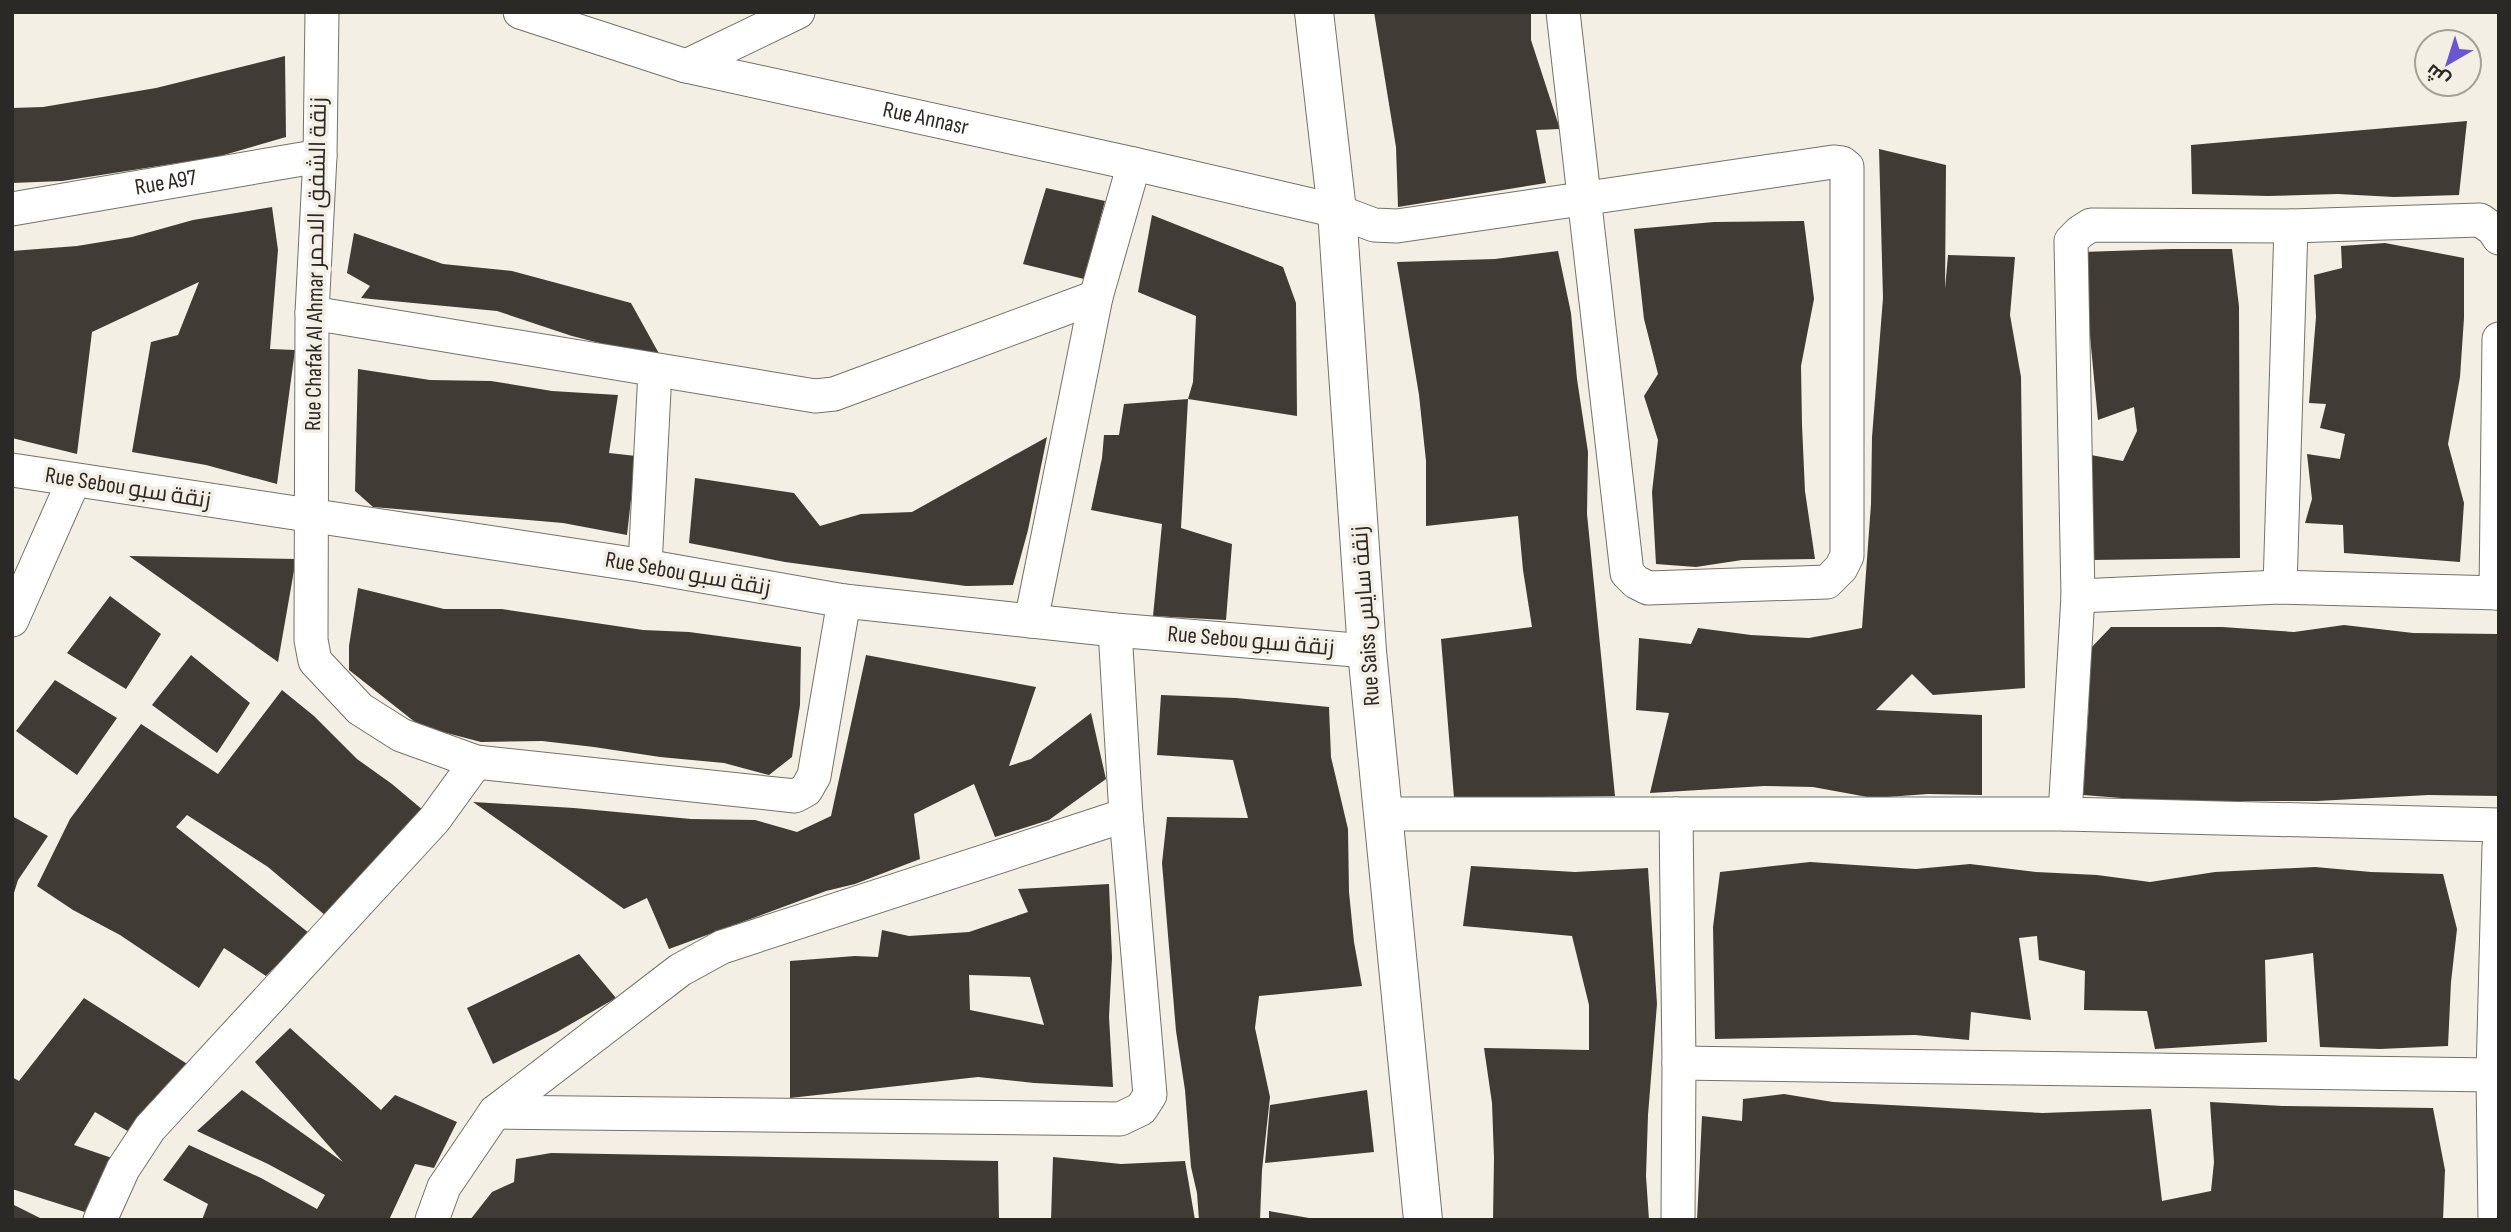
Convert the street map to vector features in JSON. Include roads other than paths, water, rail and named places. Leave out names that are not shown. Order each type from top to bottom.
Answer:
[{"type":"street","name":"Rue Chafak Al Ahmar زنقة الشفق الاحمر","points":[[322,12],[320,156],[312,313],[311,639],[315,660],[360,709],[401,735],[476,762],[795,796],[806,790],[814,776],[844,601]]},
{"type":"street","name":"Rue Annasr","points":[[520,12],[686,66],[1134,164],[1337,211],[1374,225],[1397,226],[1833,162],[1842,163],[1847,167],[1847,556],[1842,568],[1827,582],[1648,588],[1627,573],[1584,199]]},
{"type":"street","points":[[686,66],[798,12]]},
{"type":"street","name":"Rue Saiss زنقة سايس","points":[[1314,12],[1337,211],[1367,651],[1423,1220]]},
{"type":"street","points":[[1563,12],[1584,199]]},
{"type":"street","name":"Rue A97","points":[[12,209],[320,156]]},
{"type":"street","points":[[1031,621],[1096,297],[1134,164]]},
{"type":"street","points":[[2065,814],[2078,596],[2071,241],[2091,225],[2291,226],[2480,220],[2493,229],[2499,238]]},
{"type":"street","points":[[2280,587],[2291,226]]},
{"type":"street","points":[[312,313],[815,396],[834,394],[1096,297]]},
{"type":"street","points":[[2078,596],[2280,587],[2498,593],[2499,339]]},
{"type":"street","points":[[645,566],[655,371]]},
{"type":"street","name":"Rue Sebou زنقة سبو","points":[[12,470],[645,566],[844,601],[1115,630],[1367,651]]},
{"type":"street","points":[[12,620],[74,480]]},
{"type":"street","points":[[495,1112],[1120,1119],[1141,1109],[1150,1095],[1126,815],[1115,630]]},
{"type":"street","points":[[100,1220],[123,1169],[150,1128],[434,820],[476,762]]},
{"type":"street","points":[[1383,814],[2065,814],[2499,825]]},
{"type":"street","points":[[1676,814],[1678,1220]]},
{"type":"street","points":[[432,1220],[444,1187],[495,1112],[680,970],[722,947],[1126,815]]},
{"type":"street","points":[[2495,1220],[2493,1075],[2499,846]]},
{"type":"street","points":[[1679,1063],[2493,1075]]}]
